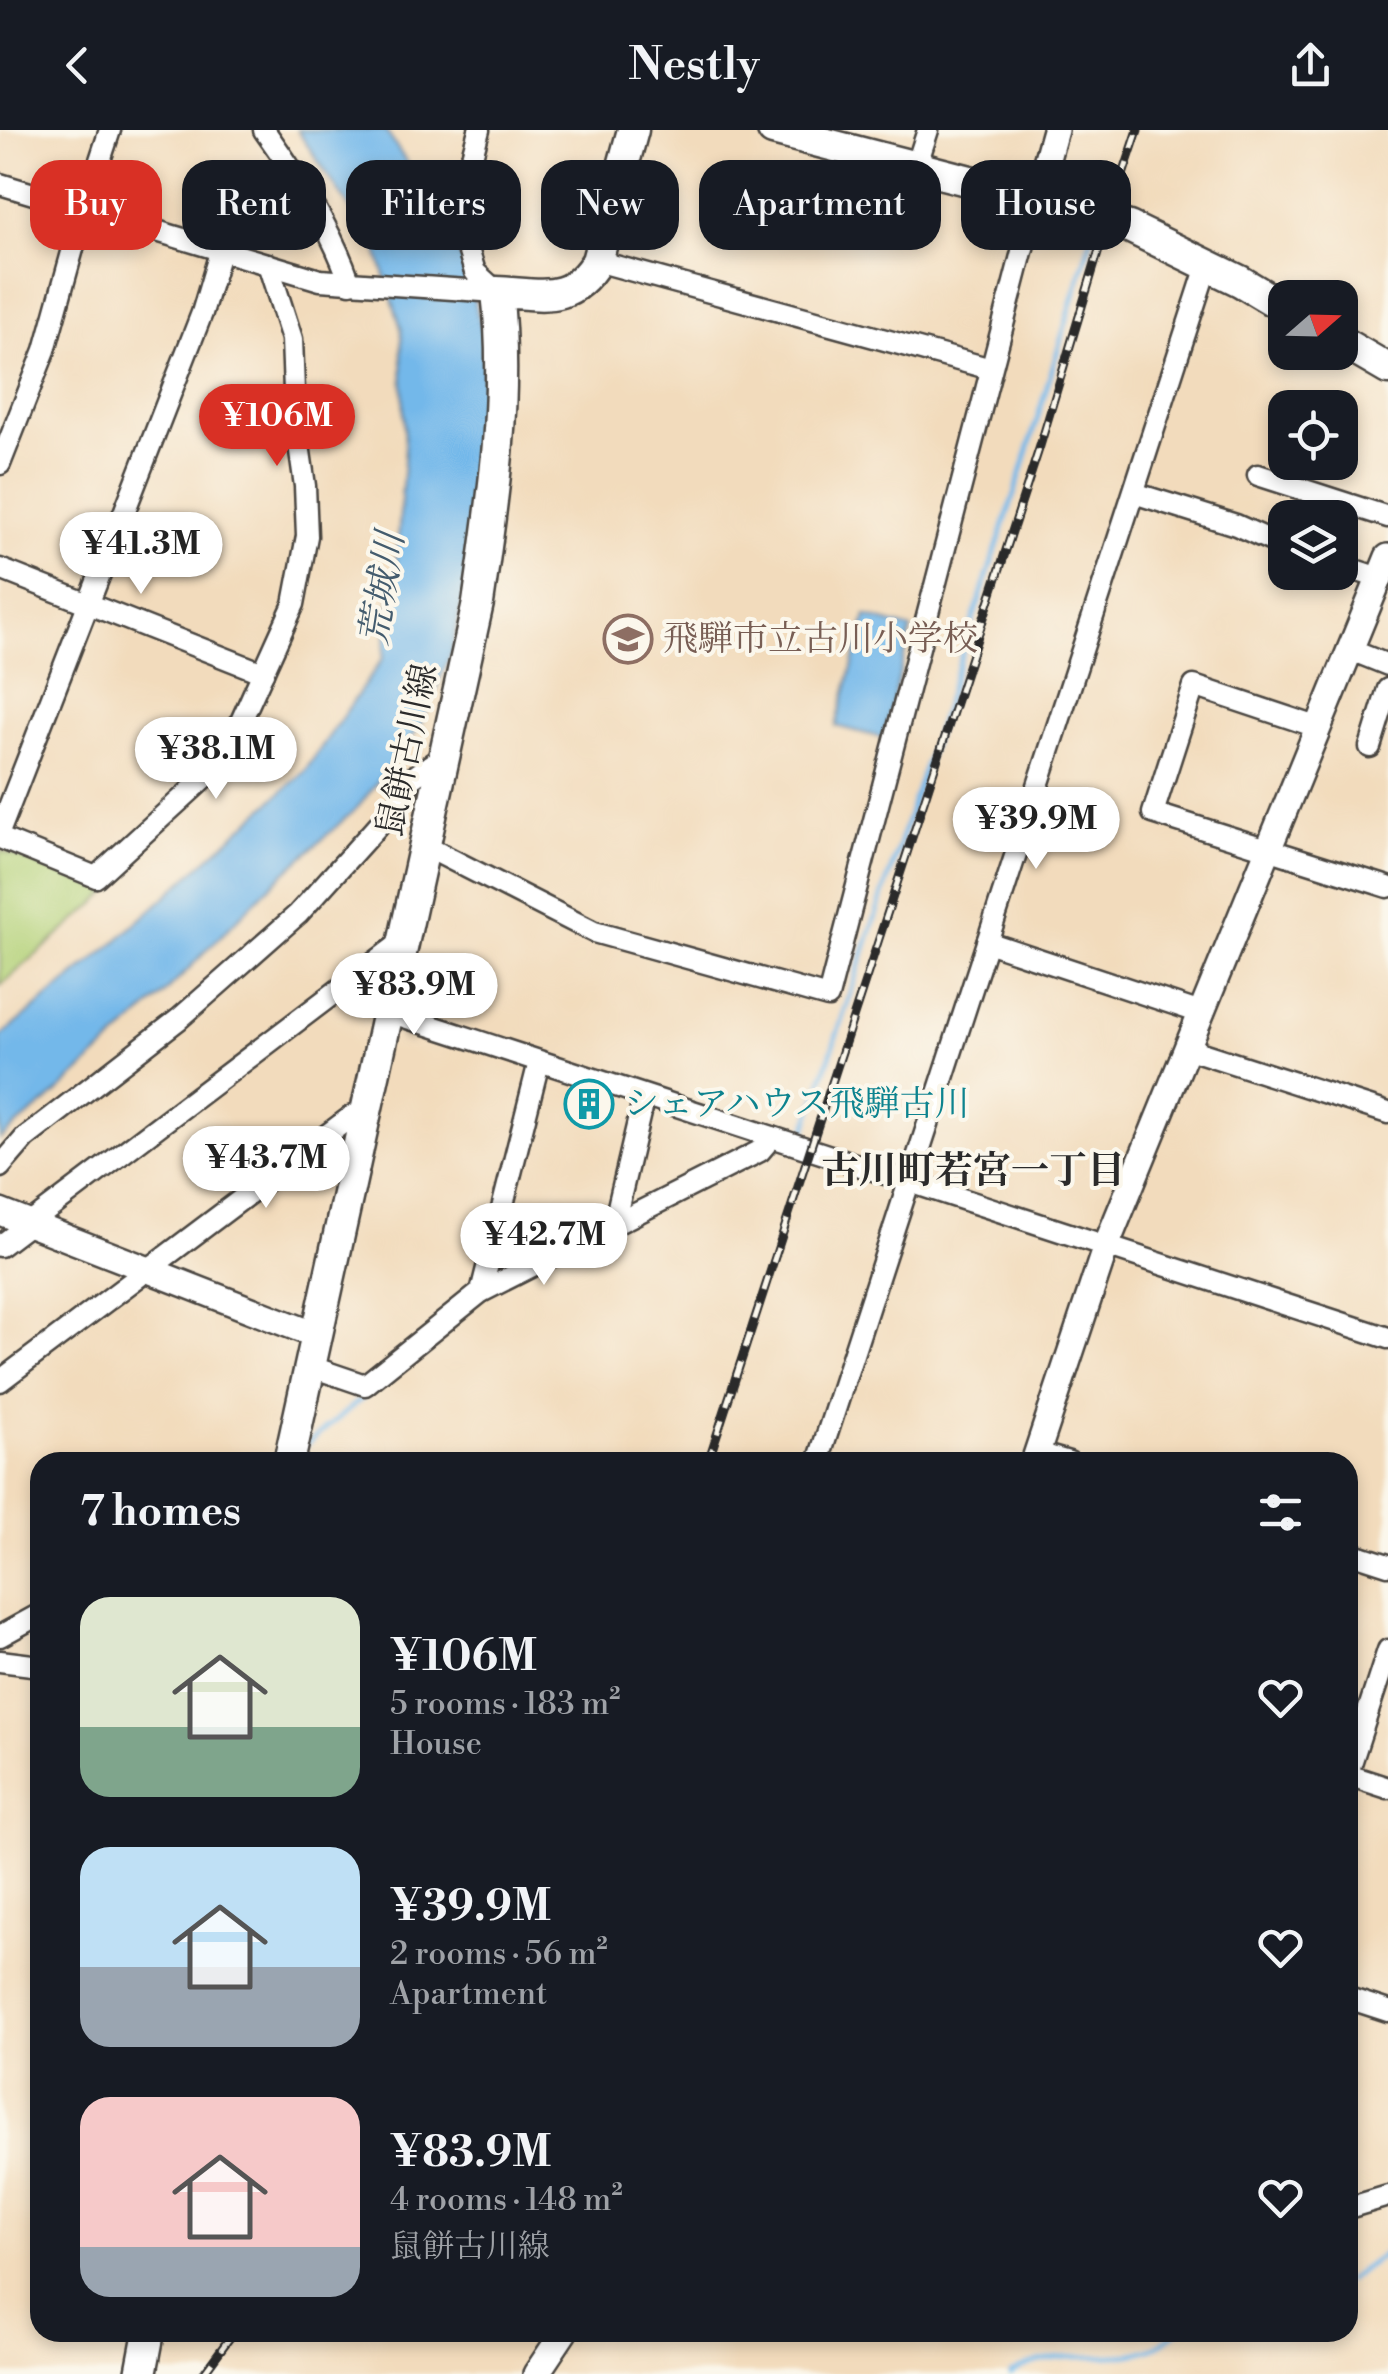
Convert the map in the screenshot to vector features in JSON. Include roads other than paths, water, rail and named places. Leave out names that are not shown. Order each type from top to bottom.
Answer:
[{"type":"main road","points":[[488,291],[553,294],[578,286],[596,260],[634,130]]},
{"type":"main road","points":[[791,132],[891,160]]},
{"type":"main road","points":[[1131,228],[1268,299]]},
{"type":"main road","name":"鼠餅古川線","points":[[288,1452],[312,1366],[478,602],[493,496],[501,328],[488,291]]},
{"type":"main road","points":[[1358,352],[1388,369]]},
{"type":"main road","points":[[142,2374],[147,2342]]},
{"type":"street","points":[[100,160],[110,130]]},
{"type":"street","points":[[264,130],[322,219],[356,284]]},
{"type":"street","points":[[480,130],[458,213],[476,272],[488,291]]},
{"type":"street","points":[[918,160],[928,130]]},
{"type":"street","points":[[1047,160],[1055,130]]},
{"type":"street","points":[[0,184],[30,193]]},
{"type":"street","points":[[0,464],[45,350],[73,250]]},
{"type":"street","points":[[0,830],[202,312],[221,250]]},
{"type":"street","points":[[224,250],[320,280],[488,291]]},
{"type":"street","points":[[425,846],[594,932],[828,997],[1022,250]]},
{"type":"street","points":[[596,260],[991,369]]},
{"type":"street","points":[[0,838],[96,877],[224,762],[294,604],[307,536],[292,339],[268,264]]},
{"type":"street","points":[[821,1452],[1207,266]]},
{"type":"street","points":[[1258,475],[1388,517]]},
{"type":"street","points":[[1134,493],[1268,539]]},
{"type":"street","points":[[1038,1452],[1106,1246],[1384,568],[1358,566]]},
{"type":"street","points":[[0,569],[262,673]]},
{"type":"street","points":[[1348,649],[1388,665]]},
{"type":"street","points":[[1318,727],[1194,686],[1153,813],[1388,887]]},
{"type":"street","points":[[1370,747],[1388,690]]},
{"type":"street","points":[[0,1167],[25,1138],[179,1019],[298,914],[402,799],[411,779],[443,756]]},
{"type":"street","points":[[0,1246],[403,941]]},
{"type":"street","points":[[987,942],[1201,1013]]},
{"type":"street","points":[[389,1012],[1388,1338]]},
{"type":"street","points":[[1186,1048],[1388,1113]]},
{"type":"street","points":[[481,1292],[540,1062]]},
{"type":"street","points":[[614,1224],[644,1096]]},
{"type":"street","points":[[0,1380],[352,1116],[366,1112]]},
{"type":"street","points":[[312,1366],[366,1385],[481,1292],[760,1151],[772,1136]]},
{"type":"street","points":[[0,1212],[318,1336]]},
{"type":"street","points":[[1358,1555],[1388,1564]]},
{"type":"street","points":[[0,1636],[30,1620]]},
{"type":"street","points":[[1358,1743],[1388,1650]]},
{"type":"street","points":[[0,1660],[30,1664]]},
{"type":"street","points":[[1358,1778],[1388,1788]]},
{"type":"street","points":[[1358,2002],[1388,2012]]},
{"type":"street","points":[[1358,2205],[1388,2196]]},
{"type":"street","points":[[536,2374],[557,2342]]},
{"type":"water","points":[[297,130],[385,130],[405,160],[346,160],[346,203],[326,173],[326,160],[317,160]]},
{"type":"water","points":[[377,250],[457,250],[466,268],[483,334],[483,426],[473,552],[451,654],[420,726],[359,806],[266,890],[162,996],[48,1101],[0,1139],[0,1037],[111,946],[305,771],[383,658],[397,554],[405,448],[401,328]]},
{"type":"water","points":[[866,616],[911,629],[883,738],[836,726]]},
{"type":"waterway","points":[[806,1129],[1022,470],[1088,250]]},
{"type":"waterway","points":[[307,1444],[370,1392]]},
{"type":"waterway","points":[[1358,2273],[1388,2251]]},
{"type":"waterway","points":[[1010,2374],[1045,2360],[1132,2354],[1162,2342]]},
{"type":"railway","points":[[711,1452],[1040,446],[1138,130]]},
{"type":"railway","points":[[203,2374],[227,2342]]},
{"type":"place","name":"飛騨市立古川小学校","points":[[628,639]]},
{"type":"place","name":"シェアハウス飛騨古川","points":[[589,1104]]},
{"type":"district","name":"古川町若宮一丁目","points":[[973,1171]]},
{"type":"water label","name":"荒城川","points":[[383,589]]}]
